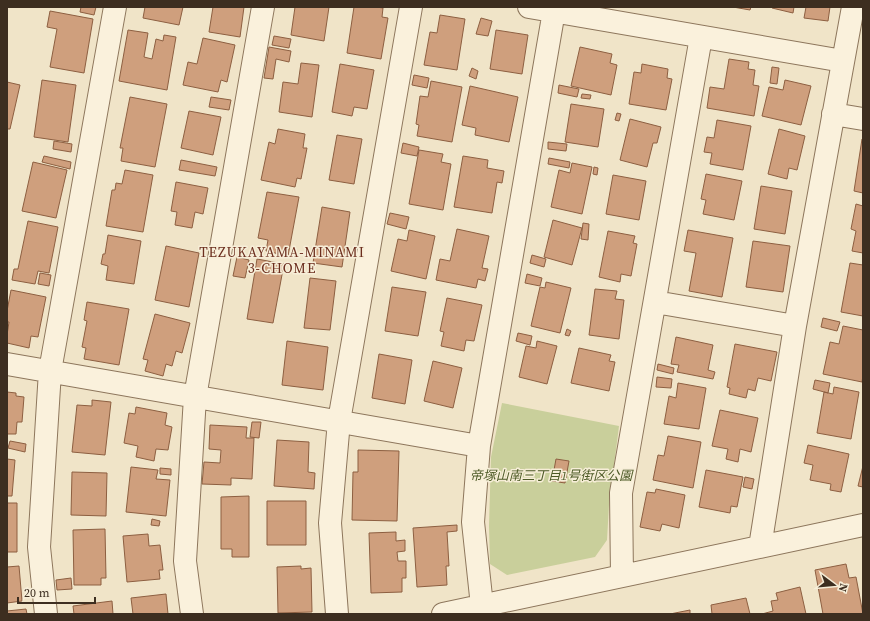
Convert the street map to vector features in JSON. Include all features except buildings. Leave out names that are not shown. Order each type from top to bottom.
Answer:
[{"type":"street","points":[[46,614],[39,547],[50,372],[116,7]]},
{"type":"street","points":[[192,614],[185,561],[195,397],[263,7]]},
{"type":"street","points":[[337,614],[330,523],[339,421],[411,7]]},
{"type":"street","points":[[529,7],[843,61]]},
{"type":"street","points":[[760,547],[795,326],[853,7]]},
{"type":"street","points":[[484,610],[473,522],[479,446],[554,11]]},
{"type":"street","points":[[622,576],[621,493],[701,36]]},
{"type":"street","points":[[833,114],[863,119]]},
{"type":"street","points":[[655,302],[795,326]]},
{"type":"street","points":[[7,364],[479,446]]},
{"type":"street","points":[[443,614],[484,610],[622,576],[863,525]]},
{"type":"green space","name":"帝塚山南三丁目1号街区公園","points":[[502,403],[619,426],[609,505],[607,540],[595,557],[507,575],[490,564],[489,526],[491,457]]},
{"type":"district","name":"TEZUKAYAMA-MINAMI 3-CHOME","points":[[282,260]]}]
